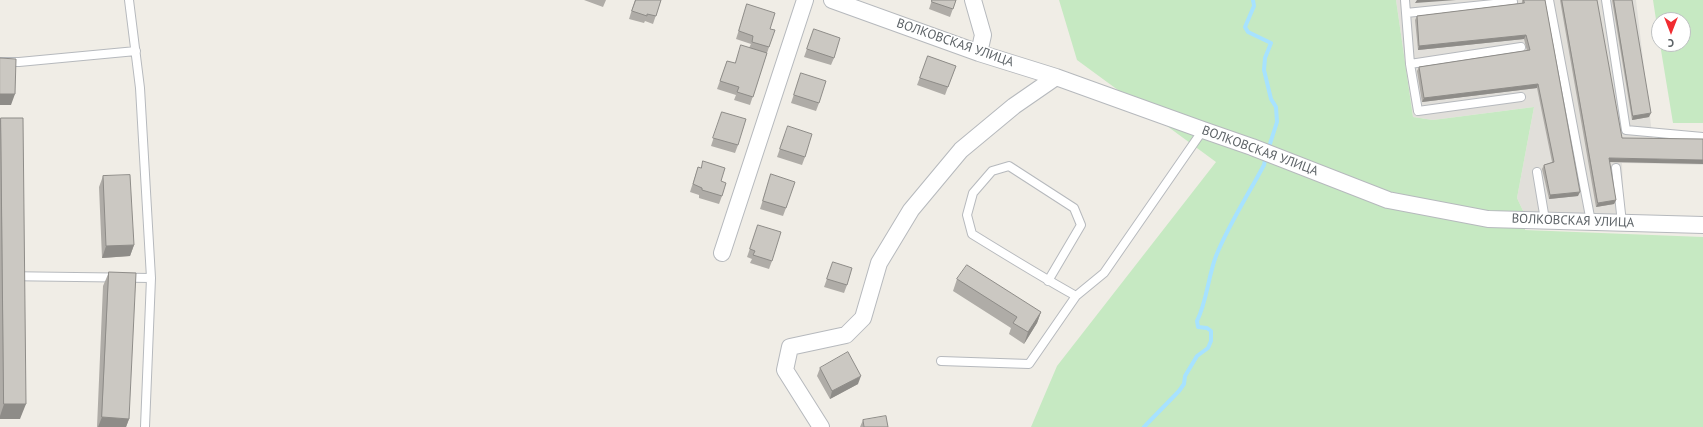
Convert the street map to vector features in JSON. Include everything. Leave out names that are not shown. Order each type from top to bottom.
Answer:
[{"type":"street","points":[[722,253],[805,0]]},
{"type":"street","name":"ВОЛКОВСКАЯ УЛИЦА","points":[[832,0],[979,53],[1056,77],[1259,149],[1388,200],[1488,219],[1703,225]]},
{"type":"street","points":[[973,0],[983,36],[979,53]]},
{"type":"street","points":[[821,427],[785,370],[790,347],[846,335],[863,318],[879,263],[911,210],[961,150],[1014,106],[1056,77]]},
{"type":"lane","points":[[129,0],[140,96],[150,278],[145,427]]},
{"type":"lane","points":[[1405,0],[1410,64],[1418,111],[1521,98]]},
{"type":"lane","points":[[1549,0],[1591,222]]},
{"type":"lane","points":[[1606,0],[1626,130],[1703,137]]},
{"type":"lane","points":[[1406,13],[1513,2]]},
{"type":"lane","points":[[1410,64],[1521,48]]},
{"type":"lane","points":[[0,62],[19,62],[136,51]]},
{"type":"lane","points":[[941,361],[1029,364],[1076,296],[1104,273],[1203,130]]},
{"type":"lane","points":[[1048,281],[1081,225],[1074,208],[1009,166],[992,171],[973,193],[967,215],[972,234],[1048,281],[1076,296]]},
{"type":"lane","points":[[1616,168],[1622,223]]},
{"type":"lane","points":[[1537,172],[1545,220]]},
{"type":"lane","points":[[0,276],[150,278]]},
{"type":"shaded area","points":[[1396,0],[1636,0],[1653,142],[1703,143],[1703,165],[1622,163],[1624,216],[1525,215],[1517,198],[1534,107],[1433,120],[1413,117]]},
{"type":"green space","points":[[1059,0],[1396,0],[1413,117],[1433,120],[1534,107],[1517,198],[1525,215],[1525,230],[1703,237],[1703,427],[1031,427],[1057,366],[1216,162],[1077,60]]},
{"type":"green space","points":[[1653,0],[1703,0],[1703,123],[1673,123],[1661,52],[1691,52],[1691,12],[1655,12]]},
{"type":"building","points":[[636,0],[661,0],[656,16],[647,14],[647,16],[632,11]]},
{"type":"building","points":[[932,0],[956,0],[953,9],[932,2]]},
{"type":"building","points":[[1524,0],[1545,0],[1580,192],[1550,195],[1544,165],[1554,162],[1538,84],[1424,98],[1419,67],[1530,50],[1526,35],[1419,46],[1417,16],[1524,3]]},
{"type":"building","points":[[1562,0],[1597,0],[1622,138],[1703,139],[1703,160],[1609,158],[1616,200],[1598,203]]},
{"type":"building","points":[[1614,0],[1632,0],[1651,113],[1633,116]]},
{"type":"building","points":[[747,4],[775,13],[770,29],[775,30],[769,47],[752,42],[753,36],[739,31]]},
{"type":"building","points":[[814,29],[840,38],[834,58],[807,49]]},
{"type":"building","points":[[741,45],[767,53],[753,97],[737,92],[739,87],[720,81],[727,61],[735,63]]},
{"type":"building","points":[[928,56],[956,66],[948,87],[920,78]]},
{"type":"building","points":[[0,58],[16,59],[15,94],[0,94]]},
{"type":"building","points":[[801,73],[826,81],[819,103],[794,95]]},
{"type":"building","points":[[722,112],[746,119],[738,145],[713,138]]},
{"type":"building","points":[[1,118],[23,118],[26,404],[4,404]]},
{"type":"building","points":[[788,126],[812,134],[805,157],[780,149]]},
{"type":"building","points":[[703,161],[725,168],[721,181],[726,183],[722,196],[702,190],[702,188],[693,184],[698,167],[701,168]]},
{"type":"building","points":[[771,174],[795,182],[786,208],[763,201]]},
{"type":"building","points":[[130,175],[134,245],[106,246],[103,176]]},
{"type":"building","points":[[758,225],[781,232],[772,261],[753,255],[755,251],[750,249]]},
{"type":"building","points":[[833,262],[852,268],[847,285],[827,279]]},
{"type":"building","points":[[967,265],[1041,312],[1028,332],[1013,323],[1017,317],[957,279]]},
{"type":"building","points":[[109,272],[136,273],[129,419],[102,417]]},
{"type":"building","points":[[848,352],[861,376],[832,391],[820,368]]},
{"type":"building","points":[[886,416],[888,427],[864,427],[863,420]]},
{"type":"waterway","points":[[1253,0],[1254,6],[1245,27],[1248,32],[1271,43],[1265,58],[1264,70],[1271,99],[1276,107],[1277,122],[1268,150]]},
{"type":"waterway","points":[[1144,427],[1179,391],[1184,384],[1185,376],[1197,356],[1208,348],[1211,341],[1211,331],[1207,328],[1198,327],[1197,321],[1203,305],[1213,264],[1227,232],[1264,165],[1266,156]]}]
